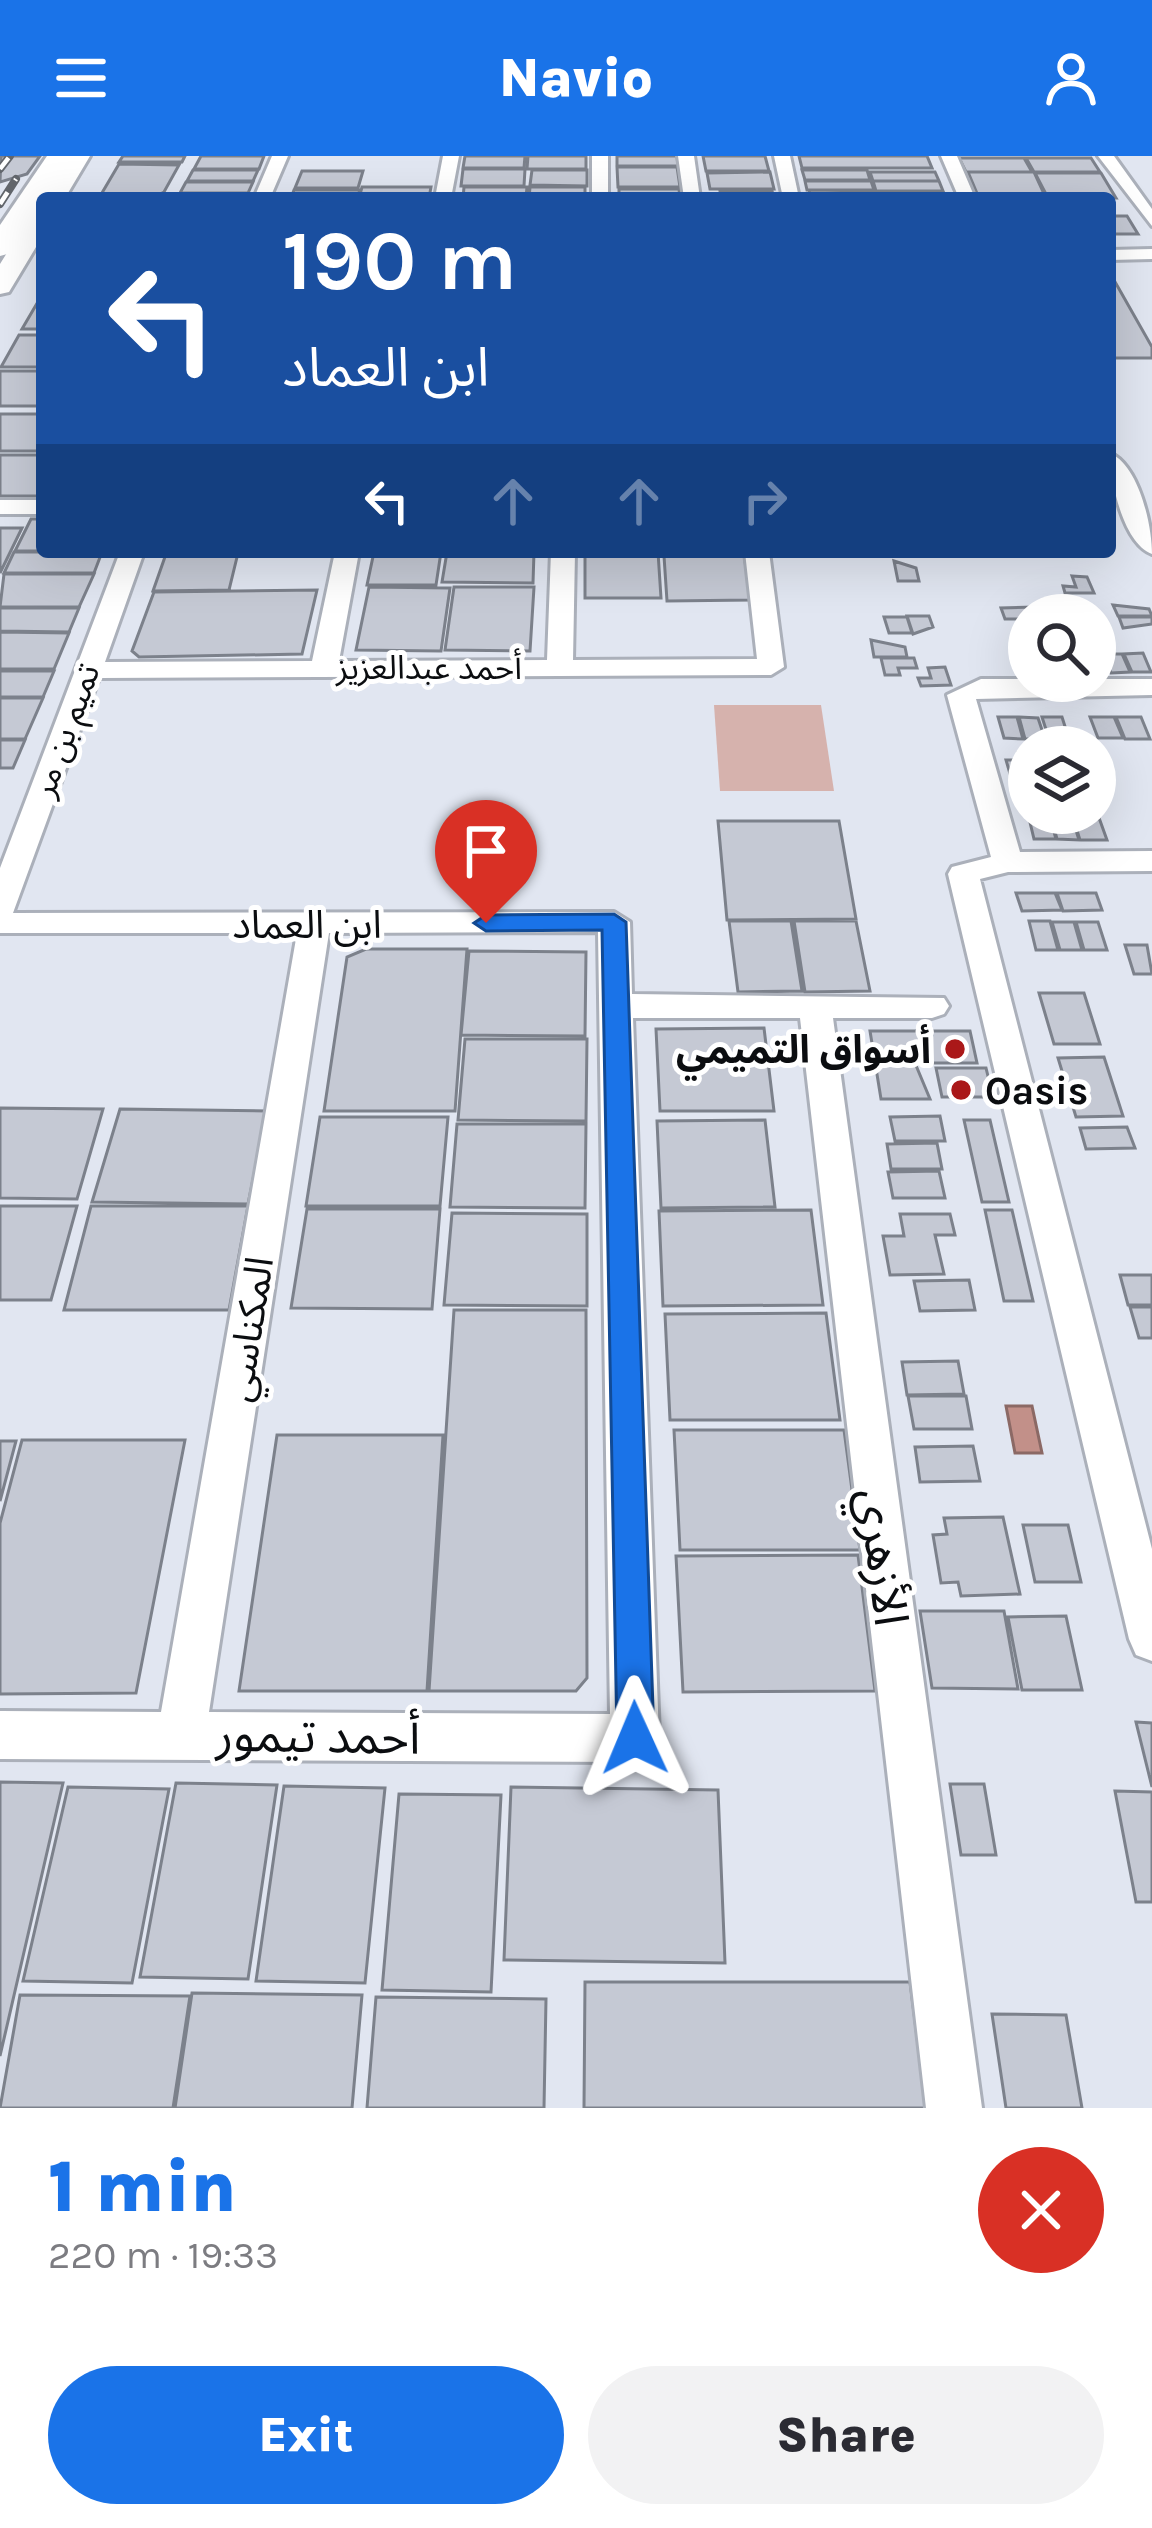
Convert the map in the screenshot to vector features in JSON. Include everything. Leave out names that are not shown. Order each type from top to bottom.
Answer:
[{"type":"highway","points":[[45,192],[72,159]]},
{"type":"highway","points":[[0,247],[36,203]]},
{"type":"main road","points":[[55,192],[72,159]]},
{"type":"main road","points":[[0,286],[36,226]]},
{"type":"street","points":[[265,192],[280,156]]},
{"type":"street","points":[[444,192],[451,156]]},
{"type":"street","points":[[600,156],[600,192]]},
{"type":"street","points":[[686,156],[691,192]]},
{"type":"street","points":[[782,156],[789,192]]},
{"type":"street","points":[[949,156],[965,192]]},
{"type":"street","points":[[1106,156],[1152,221]]},
{"type":"street","points":[[1123,180],[1152,180]]},
{"type":"street","points":[[1116,254],[1152,254]]},
{"type":"street","points":[[1116,472],[1152,547]]},
{"type":"street","points":[[0,507],[36,507]]},
{"type":"street","name":"تميم بن مر","points":[[0,909],[130,558]]},
{"type":"street","points":[[324,668],[346,558]]},
{"type":"street","points":[[560,666],[563,558]]},
{"type":"street","name":"أحمد عبدالعزيز","points":[[87,670],[771,668],[758,558]]},
{"type":"street","points":[[1008,862],[962,695],[981,687],[1152,687]]},
{"type":"street","points":[[1152,861],[1008,862],[963,874],[1152,1639]]},
{"type":"street","name":"ابن العماد","points":[[0,923],[614,922],[620,1006]]},
{"type":"street","name":"المكناسي","points":[[181,1734],[314,925]]},
{"type":"street","points":[[620,1006],[932,1006]]},
{"type":"street","name":"أحمد تيمور","points":[[0,1735],[635,1738],[620,1006]]},
{"type":"street","name":"الأزهري","points":[[814,1006],[954,2108]]},
{"type":"shaded area","points":[[714,705],[821,705],[834,791],[720,791]]},
{"type":"shaded area","points":[[1006,1406],[1032,1406],[1042,1453],[1015,1453]]},
{"type":"building","points":[[1,156],[40,156],[27,174],[0,182]]},
{"type":"building","points":[[123,156],[185,156],[182,162],[119,162]]},
{"type":"building","points":[[201,156],[264,156],[259,169],[194,169]]},
{"type":"building","points":[[465,156],[525,156],[524,168],[463,168]]},
{"type":"building","points":[[528,156],[586,156],[586,169],[527,169]]},
{"type":"building","points":[[617,156],[677,156],[678,166],[617,166]]},
{"type":"building","points":[[703,156],[765,156],[769,171],[706,171]]},
{"type":"building","points":[[799,156],[927,156],[932,168],[802,168]]},
{"type":"building","points":[[959,158],[1024,158],[1032,172],[966,172]]},
{"type":"building","points":[[1026,158],[1091,158],[1100,172],[1034,172]]},
{"type":"building","points":[[119,164],[179,165],[164,192],[103,192]]},
{"type":"building","points":[[617,167],[677,167],[680,187],[618,187]]},
{"type":"building","points":[[463,169],[525,169],[524,186],[461,186]]},
{"type":"building","points":[[193,170],[258,170],[253,181],[187,181]]},
{"type":"building","points":[[532,170],[587,170],[587,186],[530,185]]},
{"type":"building","points":[[802,170],[867,170],[870,180],[805,180]]},
{"type":"building","points":[[302,171],[363,171],[358,188],[295,188]]},
{"type":"building","points":[[770,172],[774,189],[710,189],[707,173]]},
{"type":"building","points":[[870,172],[935,172],[939,181],[873,181]]},
{"type":"building","points":[[968,172],[1034,172],[1043,192],[976,192]]},
{"type":"building","points":[[1035,173],[1101,173],[1112,192],[1045,192]]},
{"type":"building","points":[[805,181],[871,181],[874,190],[807,190]]},
{"type":"building","points":[[873,181],[939,181],[943,191],[876,191]]},
{"type":"building","points":[[186,182],[253,182],[248,192],[181,192]]},
{"type":"building","points":[[362,187],[431,187],[430,192],[361,192]]},
{"type":"building","points":[[464,187],[527,187],[527,192],[464,192]]},
{"type":"building","points":[[530,187],[585,187],[585,192],[530,192]]},
{"type":"building","points":[[619,189],[679,192],[619,192]]},
{"type":"building","points":[[294,190],[360,190],[359,192]]},
{"type":"building","points":[[809,190],[875,192],[810,192]]},
{"type":"building","points":[[1116,216],[1127,216],[1138,234],[1116,234]]},
{"type":"building","points":[[1116,284],[1152,347],[1152,358],[1116,358]]},
{"type":"building","points":[[36,305],[36,329],[22,329]]},
{"type":"building","points":[[19,335],[36,335],[36,367],[1,367]]},
{"type":"building","points":[[0,371],[36,371],[36,406],[0,406]]},
{"type":"building","points":[[0,414],[36,414],[36,451],[0,451]]},
{"type":"building","points":[[0,455],[36,455],[36,496],[0,496]]},
{"type":"building","points":[[31,519],[36,519],[36,551],[15,551]]},
{"type":"building","points":[[0,528],[22,528],[0,573]]},
{"type":"building","points":[[14,552],[36,552],[36,558],[100,558],[94,573],[4,573]]},
{"type":"building","points":[[165,558],[237,558],[229,590],[153,591]]},
{"type":"building","points":[[373,558],[440,558],[436,585],[367,585]]},
{"type":"building","points":[[446,558],[534,558],[533,583],[442,582]]},
{"type":"building","points":[[585,558],[658,558],[661,598],[585,598]]},
{"type":"building","points":[[664,558],[744,558],[751,600],[667,601]]},
{"type":"building","points":[[894,561],[916,568],[919,581],[898,581]]},
{"type":"building","points":[[4,574],[94,574],[79,607],[0,607]]},
{"type":"building","points":[[1072,576],[1087,577],[1094,593],[1065,593],[1063,586],[1076,587]]},
{"type":"building","points":[[369,587],[450,588],[441,651],[356,650]]},
{"type":"building","points":[[454,587],[534,587],[530,651],[445,650]]},
{"type":"building","points":[[317,590],[302,654],[139,657],[132,651],[154,592]]},
{"type":"building","points":[[1116,605],[1149,609],[1152,616],[1118,616]]},
{"type":"building","points":[[0,608],[79,608],[69,632],[0,631]]},
{"type":"building","points":[[907,616],[929,616],[933,627],[913,634]]},
{"type":"building","points":[[884,617],[907,617],[912,633],[889,633]]},
{"type":"building","points":[[1119,617],[1152,617],[1152,624],[1123,628]]},
{"type":"building","points":[[0,632],[69,633],[54,669],[0,669]]},
{"type":"building","points":[[871,640],[905,647],[907,657],[874,657]]},
{"type":"building","points":[[1143,653],[1151,672],[1132,672],[1124,654]]},
{"type":"building","points":[[1116,654],[1122,654],[1130,672],[1116,673]]},
{"type":"building","points":[[881,658],[914,658],[917,668],[898,668],[900,675],[885,675]]},
{"type":"building","points":[[945,667],[951,685],[921,686],[918,678],[931,678],[928,668]]},
{"type":"building","points":[[0,671],[54,671],[43,697],[0,697]]},
{"type":"building","points":[[0,698],[43,698],[25,739],[0,739]]},
{"type":"building","points":[[998,717],[1017,717],[1019,726],[1008,726],[1008,738]]},
{"type":"building","points":[[1019,717],[1038,718],[1041,726],[1021,726]]},
{"type":"building","points":[[1042,717],[1062,717],[1065,726],[1045,726]]},
{"type":"building","points":[[1090,717],[1114,717],[1123,738],[1116,738],[1116,726],[1093,726]]},
{"type":"building","points":[[1116,717],[1141,717],[1150,739],[1125,739]]},
{"type":"building","points":[[0,740],[25,740],[13,768],[0,768]]},
{"type":"building","points":[[718,821],[839,821],[856,919],[727,920]]},
{"type":"building","points":[[1033,834],[1055,834],[1056,839],[1034,839]]},
{"type":"building","points":[[1056,834],[1077,834],[1079,840],[1057,839]]},
{"type":"building","points":[[1078,834],[1105,834],[1107,840],[1080,840]]},
{"type":"building","points":[[1016,893],[1055,893],[1062,910],[1022,911]]},
{"type":"building","points":[[1057,893],[1096,893],[1102,910],[1063,911]]},
{"type":"building","points":[[729,921],[791,921],[802,991],[738,992]]},
{"type":"building","points":[[794,921],[856,921],[870,991],[805,992]]},
{"type":"building","points":[[1029,921],[1050,921],[1058,950],[1036,950]]},
{"type":"building","points":[[1052,922],[1074,922],[1082,950],[1060,950]]},
{"type":"building","points":[[1076,922],[1098,922],[1107,950],[1084,950]]},
{"type":"building","points":[[1125,945],[1147,945],[1152,974],[1134,974]]},
{"type":"building","points":[[366,949],[467,949],[455,1111],[324,1111],[347,957]]},
{"type":"building","points":[[469,951],[586,952],[585,1036],[461,1035]]},
{"type":"building","points":[[1039,993],[1084,993],[1100,1044],[1054,1044]]},
{"type":"building","points":[[764,1028],[774,1111],[660,1111],[656,1029]]},
{"type":"building","points":[[870,1031],[970,1031],[977,1063],[915,1063],[930,1099],[881,1099]]},
{"type":"building","points":[[465,1039],[587,1039],[586,1121],[458,1120]]},
{"type":"building","points":[[1104,1057],[1123,1116],[1076,1117],[1058,1058]]},
{"type":"building","points":[[936,1068],[986,1068],[993,1097],[942,1097]]},
{"type":"building","points":[[0,1108],[103,1109],[77,1199],[0,1198]]},
{"type":"building","points":[[120,1109],[267,1111],[248,1204],[92,1202]]},
{"type":"building","points":[[940,1116],[945,1141],[895,1141],[890,1117]]},
{"type":"building","points":[[320,1117],[448,1117],[440,1206],[306,1206]]},
{"type":"building","points":[[765,1120],[775,1207],[661,1208],[657,1121]]},
{"type":"building","points":[[964,1120],[990,1120],[1009,1202],[982,1202]]},
{"type":"building","points":[[457,1124],[586,1124],[585,1208],[450,1207]]},
{"type":"building","points":[[1127,1127],[1135,1148],[1086,1149],[1080,1128]]},
{"type":"building","points":[[937,1143],[942,1169],[891,1169],[887,1144]]},
{"type":"building","points":[[939,1171],[945,1198],[893,1198],[888,1172]]},
{"type":"building","points":[[0,1206],[77,1206],[51,1300],[0,1300]]},
{"type":"building","points":[[91,1206],[248,1206],[229,1310],[64,1310]]},
{"type":"building","points":[[307,1209],[440,1209],[432,1309],[291,1308]]},
{"type":"building","points":[[811,1210],[823,1305],[663,1306],[659,1211]]},
{"type":"building","points":[[985,1210],[1012,1210],[1033,1301],[1004,1301]]},
{"type":"building","points":[[452,1213],[587,1214],[587,1306],[444,1305]]},
{"type":"building","points":[[900,1214],[950,1214],[955,1235],[935,1235],[944,1274],[890,1275],[883,1236],[904,1236]]},
{"type":"building","points":[[1120,1275],[1152,1275],[1152,1305],[1128,1305]]},
{"type":"building","points":[[969,1280],[975,1310],[920,1311],[914,1281]]},
{"type":"building","points":[[1130,1307],[1152,1307],[1152,1338],[1139,1338]]},
{"type":"building","points":[[454,1310],[586,1310],[587,1678],[576,1691],[429,1691]]},
{"type":"building","points":[[826,1313],[840,1420],[670,1420],[665,1314]]},
{"type":"building","points":[[958,1361],[964,1394],[907,1395],[902,1362]]},
{"type":"building","points":[[908,1396],[966,1396],[972,1429],[914,1429]]},
{"type":"building","points":[[674,1430],[844,1430],[860,1550],[680,1550]]},
{"type":"building","points":[[277,1435],[443,1435],[427,1691],[239,1691]]},
{"type":"building","points":[[22,1440],[185,1440],[136,1693],[0,1694],[0,1523]]},
{"type":"building","points":[[0,1441],[16,1441],[0,1501]]},
{"type":"building","points":[[973,1446],[980,1481],[920,1482],[915,1447]]},
{"type":"building","points":[[1003,1517],[1020,1594],[961,1596],[958,1582],[941,1583],[933,1535],[947,1534],[944,1518]]},
{"type":"building","points":[[1023,1525],[1068,1525],[1081,1582],[1035,1582]]},
{"type":"building","points":[[858,1555],[875,1691],[683,1692],[676,1556]]},
{"type":"building","points":[[920,1611],[1004,1611],[1018,1689],[932,1688]]},
{"type":"building","points":[[1066,1616],[1082,1690],[1022,1690],[1008,1617]]},
{"type":"building","points":[[1136,1722],[1152,1723],[1152,1787]]},
{"type":"building","points":[[0,1782],[63,1783],[0,2056]]},
{"type":"building","points":[[176,1783],[277,1785],[248,1979],[140,1977]]},
{"type":"building","points":[[950,1784],[984,1784],[996,1855],[961,1855]]},
{"type":"building","points":[[284,1786],[385,1788],[365,1983],[256,1981]]},
{"type":"building","points":[[68,1787],[169,1789],[132,1983],[23,1981]]},
{"type":"building","points":[[511,1787],[718,1790],[725,1963],[504,1960]]},
{"type":"building","points":[[1115,1791],[1152,1792],[1152,1902],[1136,1902]]},
{"type":"building","points":[[399,1794],[501,1795],[491,1992],[382,1990]]},
{"type":"building","points":[[585,1982],[910,1982],[926,2108],[584,2108]]},
{"type":"building","points":[[192,1993],[362,1995],[352,2108],[175,2108]]},
{"type":"building","points":[[20,1995],[190,1996],[173,2108],[0,2108]]},
{"type":"building","points":[[376,1997],[546,1999],[544,2108],[367,2108]]},
{"type":"building","points":[[992,2014],[1066,2015],[1082,2108],[1006,2108]]},
{"type":"railway","points":[[0,169],[10,156]]},
{"type":"railway","points":[[0,204],[16,179]]},
{"type":"place","name":"أسواق التميمي","points":[[955,1049]]},
{"type":"place","name":"Oasis","points":[[961,1090]]},
{"type":"route","points":[[486,923],[614,922],[620,1006],[635,1738]]}]
